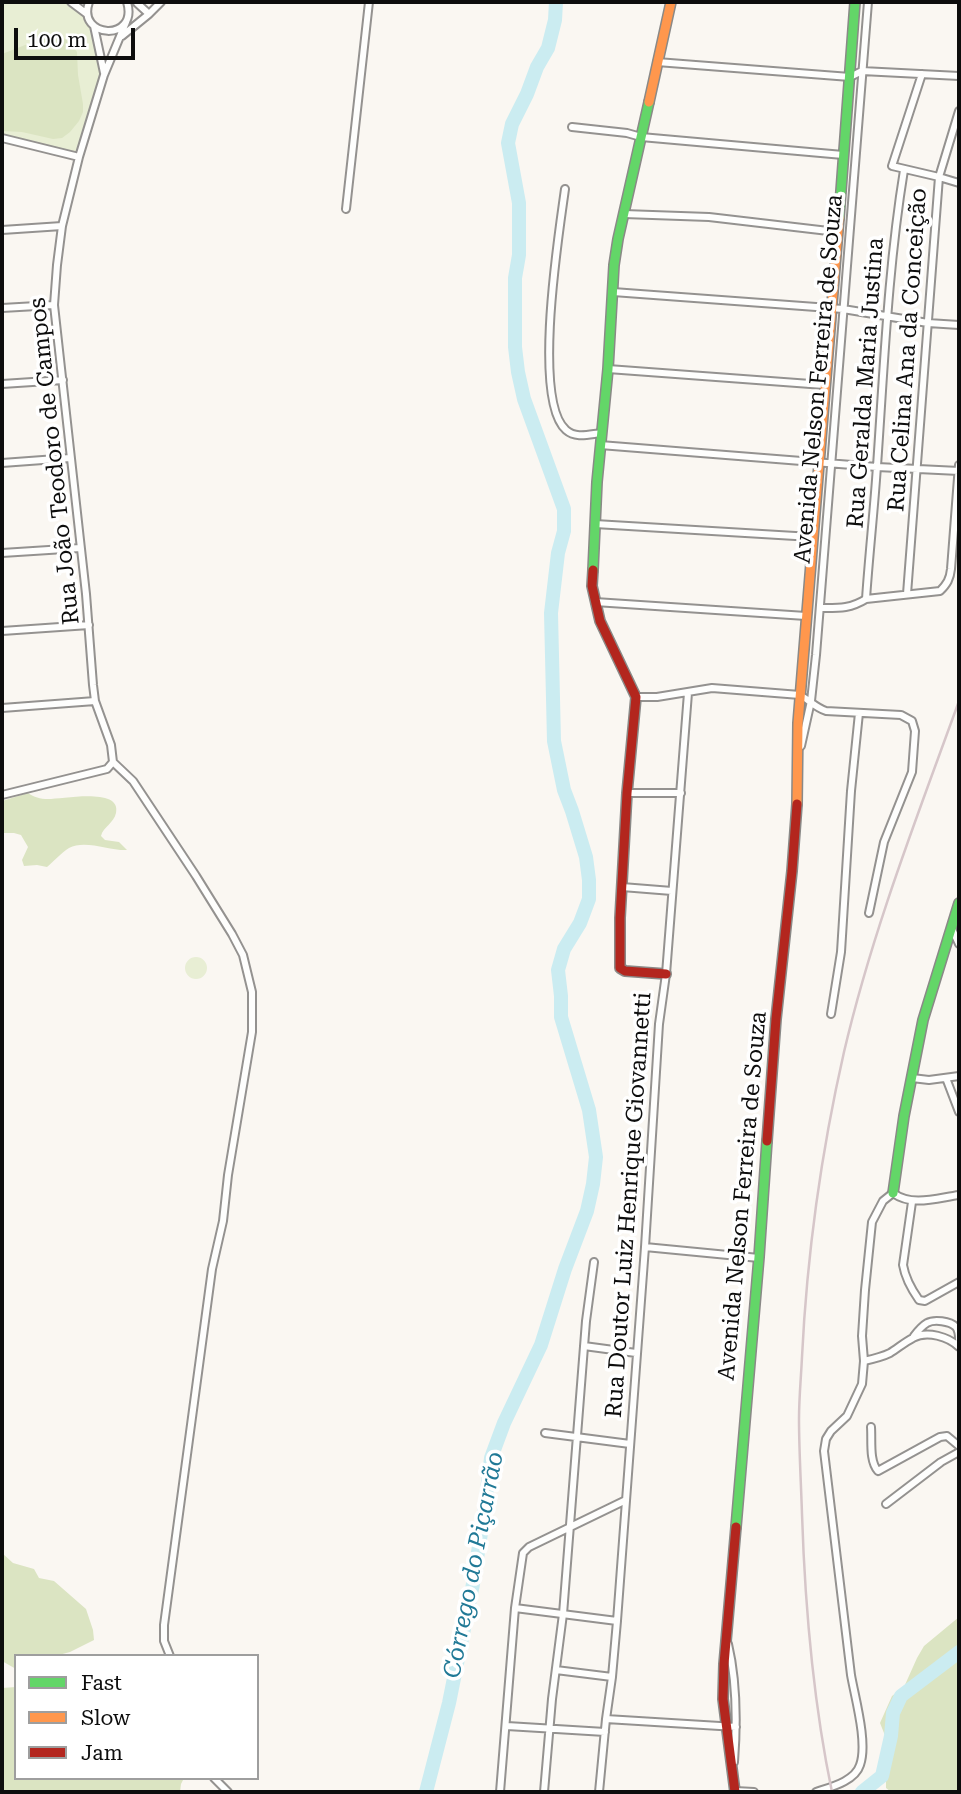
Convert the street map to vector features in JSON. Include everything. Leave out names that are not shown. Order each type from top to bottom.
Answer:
[{"type":"street","points":[[71,2],[87,14],[94,26],[104,75]]},
{"type":"street","points":[[87,14],[89,2]]},
{"type":"street","points":[[127,2],[130,11],[138,3],[149,15]]},
{"type":"street","points":[[120,37],[161,2]]},
{"type":"street","points":[[346,209],[369,2]]},
{"type":"street","points":[[671,2],[616,252],[595,524],[592,586],[595,602],[610,644],[636,697],[688,693],[712,688],[800,695],[827,711],[901,715],[912,721],[915,731],[912,772],[884,842],[869,913]]},
{"type":"street","name":"Avenida Nelson Ferreira de Souza","points":[[734,1788],[723,1699],[724,1664],[799,758],[800,695],[855,2]]},
{"type":"street","name":"Avenida Nelson Ferreira de Souza","points":[[799,758],[811,701],[820,608],[868,2]]},
{"type":"street","name":"Rua João Teodoro de Campos","points":[[113,762],[111,745],[95,701],[54,305],[62,226],[79,157],[104,75],[130,11]]},
{"type":"street","points":[[94,26],[108,32],[126,22]]},
{"type":"street","points":[[657,62],[850,77],[862,71],[959,76]]},
{"type":"street","points":[[922,74],[892,166],[959,183]]},
{"type":"street","name":"Rua Celina Ana da Conceição","points":[[907,594],[939,177],[959,111]]},
{"type":"street","points":[[572,127],[641,137],[843,155]]},
{"type":"street","points":[[2,138],[79,157]]},
{"type":"street","name":"Rua Geralda Maria Justina","points":[[866,599],[896,218],[904,170]]},
{"type":"street","points":[[565,188],[552,283],[551,390],[555,410],[566,430],[574,436],[602,433]]},
{"type":"street","points":[[624,214],[709,217],[837,232]]},
{"type":"street","points":[[2,230],[62,226]]},
{"type":"street","points":[[613,292],[843,310],[959,325]]},
{"type":"street","points":[[2,308],[54,305]]},
{"type":"street","points":[[608,369],[824,385]]},
{"type":"street","points":[[2,384],[63,380]]},
{"type":"street","points":[[600,445],[959,471]]},
{"type":"street","points":[[2,463],[70,458]]},
{"type":"street","points":[[820,608],[842,608],[856,606],[866,599],[940,591],[950,579],[959,465]]},
{"type":"street","points":[[595,524],[812,537]]},
{"type":"street","points":[[2,553],[80,548]]},
{"type":"street","points":[[595,602],[806,616]]},
{"type":"street","points":[[2,631],[89,625]]},
{"type":"street","name":"Rua Doutor Luiz Henrique Giovannetti","points":[[599,1792],[617,1621],[659,1024],[666,974],[688,693]]},
{"type":"street","name":"Rua Doutor Luiz Henrique Giovannetti","points":[[636,697],[626,793],[620,968],[625,971],[666,974]]},
{"type":"street","points":[[2,708],[95,701]]},
{"type":"street","points":[[831,1014],[841,952],[851,791],[859,713]]},
{"type":"street","points":[[2,795],[107,769],[113,762],[133,781],[232,934],[243,955],[252,992],[252,1032],[223,1221],[212,1269],[164,1625],[164,1641],[169,1654]]},
{"type":"street","points":[[626,793],[681,793]]},
{"type":"street","points":[[622,887],[672,891]]},
{"type":"street","points":[[816,1792],[849,1779],[857,1772],[862,1755],[824,1451],[826,1439],[847,1416],[862,1384],[862,1336],[872,1222],[883,1201],[893,1193],[904,1116],[923,1020],[959,904]]},
{"type":"street","points":[[952,929],[959,944]]},
{"type":"street","points":[[912,1078],[929,1080],[959,1076]]},
{"type":"street","points":[[946,1078],[959,1112]]},
{"type":"street","points":[[893,1193],[912,1202],[959,1195]]},
{"type":"street","points":[[912,1202],[903,1265],[916,1296],[925,1301],[959,1282]]},
{"type":"street","points":[[645,1247],[759,1258]]},
{"type":"street","points":[[544,1792],[563,1614],[583,1346],[594,1262]]},
{"type":"street","points":[[864,1361],[891,1353],[913,1338],[926,1323],[936,1321],[955,1326],[959,1339]]},
{"type":"street","points":[[913,1338],[922,1335],[943,1337],[954,1341],[959,1347]]},
{"type":"street","points":[[583,1346],[636,1353]]},
{"type":"street","points":[[872,1427],[873,1463],[878,1471],[940,1437],[947,1436],[959,1446]]},
{"type":"street","points":[[545,1433],[631,1444]]},
{"type":"street","points":[[886,1504],[941,1462],[959,1452]]},
{"type":"street","points":[[500,1792],[521,1559],[525,1550],[626,1500]]},
{"type":"street","points":[[515,1608],[617,1621]]},
{"type":"street","name":"Avenida Nelson Ferreira de Souza","points":[[727,1638],[733,1671],[736,1727],[734,1788]]},
{"type":"street","points":[[556,1670],[612,1677]]},
{"type":"street","points":[[606,1720],[736,1727]]},
{"type":"street","points":[[507,1726],[605,1732]]},
{"type":"street","points":[[734,1788],[754,1792]]},
{"type":"green space","points":[[2,2],[71,2],[87,14],[94,26],[104,75],[79,157],[2,138]]},
{"type":"green space","points":[[56,33],[68,41],[77,52],[83,104],[79,121],[62,138],[2,131],[2,54]]},
{"type":"green space","points":[[28,793],[45,799],[90,796],[110,800],[115,805],[116,813],[101,836],[105,840],[119,842],[127,850],[90,845],[75,846],[66,850],[47,867],[24,866],[22,860],[28,847],[21,835],[2,833],[2,801]]},
{"type":"green space","points":[[196,957],[204,960],[207,968],[204,976],[196,979],[188,976],[185,968],[188,960]]},
{"type":"green space","points":[[2,1553],[13,1563],[34,1569],[39,1578],[54,1581],[86,1609],[94,1640],[62,1654],[14,1654],[14,1668],[2,1661]]},
{"type":"green space","points":[[959,1617],[959,1792],[891,1792],[886,1788],[886,1756],[890,1748],[880,1723],[892,1696],[904,1687],[924,1646]]},
{"type":"green space","points":[[14,1687],[14,1780],[183,1780],[180,1792],[2,1792],[2,1688]]},
{"type":"waterway","name":"Córrego do Piçarrão","points":[[426,1792],[449,1703],[473,1584],[491,1458],[504,1423],[541,1345],[587,1211],[596,1157],[589,1110],[561,1017],[558,970],[564,949],[580,923],[589,899],[586,857],[564,790],[554,741],[551,613],[558,553],[564,531],[564,509],[524,399],[515,347],[519,203],[508,143],[512,124],[548,48],[556,2]]},
{"type":"waterway","points":[[862,1792],[882,1776],[893,1713],[901,1696],[959,1652]]},
{"type":"railway","points":[[832,1792],[811,1654],[800,1466],[800,1396],[811,1242],[828,1128],[855,1007],[896,875],[959,701]]},
{"type":"traffic: fast","points":[[839,218],[855,2]]},
{"type":"traffic: fast","points":[[593,570],[614,265],[649,102]]},
{"type":"traffic: fast","points":[[893,1193],[904,1116],[923,1020],[959,903]]},
{"type":"traffic: fast","points":[[736,1527],[767,1141]]},
{"type":"traffic: slow","points":[[649,102],[671,2]]},
{"type":"traffic: slow","points":[[797,804],[798,723],[839,218]]},
{"type":"traffic: jam","points":[[593,570],[592,586],[600,621],[636,697],[627,793],[620,968],[625,971],[666,974]]},
{"type":"traffic: jam","points":[[767,1141],[797,804]]},
{"type":"traffic: jam","points":[[735,1792],[723,1699],[736,1527]]}]
